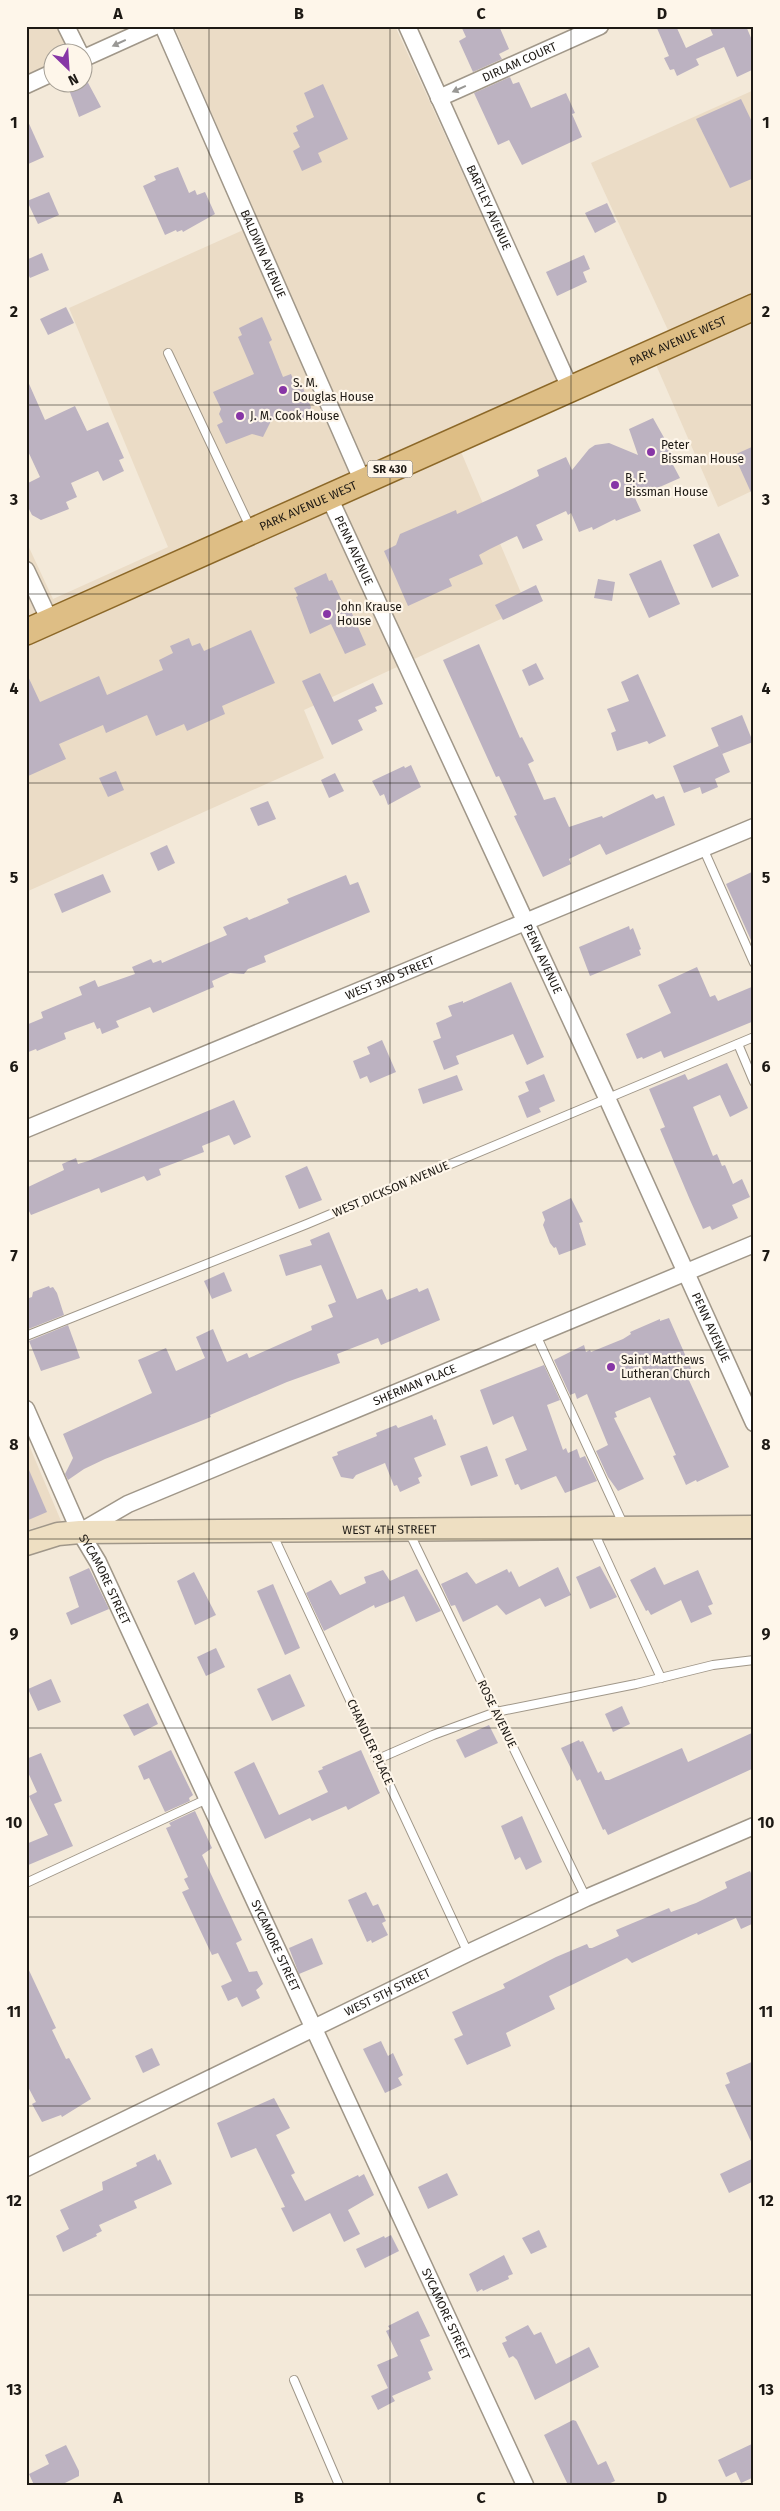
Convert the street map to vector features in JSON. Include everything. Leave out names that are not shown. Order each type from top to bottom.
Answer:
[{"type":"main road","name":"PARK AVENUE WEST","points":[[26,632],[754,307]]},
{"type":"main road","name":"WEST 4TH STREET","points":[[26,1544],[58,1534],[80,1532],[754,1527]]},
{"type":"street","points":[[66,26],[74,42]]},
{"type":"street","points":[[92,55],[155,26]]},
{"type":"street","name":"BALDWIN AVENUE","points":[[164,26],[363,482]]},
{"type":"street","name":"BARTLEY AVENUE","points":[[407,26],[570,388]]},
{"type":"street","name":"DIRLAM COURT","points":[[439,98],[600,26]]},
{"type":"street","points":[[26,85],[42,78]]},
{"type":"street","name":"PENN AVENUE","points":[[329,497],[608,1098],[754,1423]]},
{"type":"street","points":[[26,570],[50,622]]},
{"type":"street","name":"WEST 3RD STREET","points":[[26,1129],[754,827]]},
{"type":"street","name":"SHERMAN PLACE","points":[[80,1532],[128,1504],[754,1244]]},
{"type":"street","name":"SYCAMORE STREET","points":[[26,1409],[80,1532],[98,1562],[525,2485]]},
{"type":"street","name":"WEST 5TH STREET","points":[[26,2168],[468,1952],[586,1898],[754,1826]]},
{"type":"lane","points":[[168,353],[252,531]]},
{"type":"lane","points":[[703,848],[754,963]]},
{"type":"lane","name":"WEST DICKSON AVENUE","points":[[26,1336],[307,1224],[754,1037]]},
{"type":"lane","points":[[738,1044],[754,1082]]},
{"type":"lane","points":[[536,1335],[625,1528]]},
{"type":"lane","points":[[592,1528],[661,1678]]},
{"type":"lane","name":"CHANDLER PLACE","points":[[271,1531],[468,1952]]},
{"type":"lane","name":"ROSE AVENUE","points":[[408,1531],[586,1898]]},
{"type":"lane","points":[[378,1759],[433,1735],[496,1712],[661,1678],[713,1665],[754,1660]]},
{"type":"lane","points":[[26,1883],[207,1799]]},
{"type":"lane","points":[[294,2380],[339,2485]]},
{"type":"shaded area","points":[[26,26],[76,26],[83,42],[42,42],[42,68],[26,75]]},
{"type":"shaded area","points":[[174,26],[395,26],[560,386],[453,433],[527,607],[304,710],[324,758],[26,892],[26,541],[53,599],[168,547],[69,308],[259,223]]},
{"type":"shaded area","points":[[754,90],[754,490],[718,507],[650,351],[673,341],[591,163]]},
{"type":"shaded area","points":[[26,1438],[61,1521],[26,1530]]},
{"type":"building","points":[[461,26],[499,26],[509,49],[499,54],[502,59],[473,72],[459,41],[466,37]]},
{"type":"building","points":[[656,26],[676,26],[686,48],[713,35],[709,26],[746,26],[754,45],[754,69],[737,77],[724,47],[696,59],[699,65],[677,76],[674,69],[670,70],[664,58],[669,56]]},
{"type":"building","points":[[510,77],[513,84],[519,82],[531,108],[566,93],[575,113],[572,114],[582,137],[522,165],[509,140],[498,145],[474,93]]},
{"type":"building","points":[[323,84],[348,139],[318,153],[322,162],[302,171],[293,151],[300,147],[293,133],[298,131],[296,126],[314,117],[304,93]]},
{"type":"building","points":[[92,90],[101,107],[79,117],[70,92],[92,92]]},
{"type":"building","points":[[741,99],[754,126],[754,178],[730,188],[696,119]]},
{"type":"building","points":[[26,117],[44,157],[26,165]]},
{"type":"building","points":[[178,167],[189,193],[195,190],[197,195],[205,192],[215,214],[183,232],[182,230],[177,232],[176,230],[165,235],[143,186],[156,180],[154,176]]},
{"type":"building","points":[[49,192],[59,215],[38,224],[27,201]]},
{"type":"building","points":[[607,203],[616,222],[595,233],[585,213]]},
{"type":"building","points":[[42,253],[49,270],[30,278],[26,270],[26,260]]},
{"type":"building","points":[[584,255],[590,269],[583,272],[587,282],[557,296],[546,272]]},
{"type":"building","points":[[66,307],[74,323],[48,335],[40,319]]},
{"type":"building","points":[[262,317],[272,340],[269,342],[283,377],[291,374],[296,386],[301,383],[311,407],[310,414],[294,422],[293,420],[280,422],[272,419],[263,437],[252,434],[226,444],[217,425],[223,422],[219,414],[221,409],[213,392],[254,374],[238,337],[242,335],[239,328]]},
{"type":"building","points":[[26,377],[45,420],[75,406],[87,431],[108,422],[124,458],[119,460],[124,471],[103,481],[98,471],[71,483],[77,497],[66,502],[69,509],[41,520],[32,515],[26,503],[26,484],[40,477],[26,447]]},
{"type":"building","points":[[653,418],[676,459],[671,461],[680,478],[635,498],[641,511],[616,521],[615,519],[593,530],[592,527],[579,532],[571,513],[568,515],[566,511],[536,525],[543,540],[523,549],[517,536],[490,549],[479,555],[483,564],[449,579],[452,586],[408,606],[384,551],[396,545],[400,534],[456,510],[457,514],[512,489],[539,476],[537,470],[566,457],[572,470],[589,449],[595,445],[609,443],[638,455],[629,429]]},
{"type":"building","points":[[754,446],[754,499],[734,455]]},
{"type":"building","points":[[719,533],[739,576],[712,588],[693,545]]},
{"type":"building","points":[[661,560],[680,604],[649,618],[629,574]]},
{"type":"building","name":"John Krause House","points":[[326,573],[329,581],[332,580],[347,612],[351,611],[366,645],[345,654],[331,624],[310,634],[296,597],[298,596],[294,588]]},
{"type":"building","points":[[598,579],[615,582],[612,601],[594,598]]},
{"type":"building","points":[[536,585],[543,601],[503,620],[495,605]]},
{"type":"building","points":[[251,630],[275,683],[222,706],[225,714],[187,731],[184,724],[156,736],[147,715],[106,733],[103,725],[59,744],[66,759],[26,777],[26,672],[40,702],[99,676],[107,695],[163,670],[159,660],[173,653],[170,646],[189,638],[192,646],[200,643],[204,651]]},
{"type":"building","points":[[479,644],[520,738],[522,737],[534,761],[528,764],[544,800],[555,797],[569,827],[602,816],[603,818],[653,794],[656,799],[664,796],[675,825],[606,855],[600,844],[569,859],[571,864],[543,877],[514,816],[517,815],[499,776],[496,777],[443,660]]},
{"type":"building","points":[[536,663],[544,679],[529,686],[522,670]]},
{"type":"building","points":[[320,673],[334,702],[373,683],[383,704],[375,707],[377,711],[358,720],[363,730],[332,745],[302,681]]},
{"type":"building","points":[[638,674],[666,736],[649,744],[647,741],[617,751],[611,733],[616,731],[607,709],[629,701],[621,682]]},
{"type":"building","points":[[742,715],[753,742],[722,754],[711,728]]},
{"type":"building","points":[[719,746],[730,772],[715,779],[718,787],[702,794],[700,787],[684,793],[673,766]]},
{"type":"building","points":[[411,765],[421,787],[388,805],[384,794],[380,796],[372,781],[404,766],[405,768]]},
{"type":"building","points":[[116,771],[124,790],[108,797],[99,778]]},
{"type":"building","points":[[335,773],[344,791],[329,798],[321,780]]},
{"type":"building","points":[[268,801],[276,819],[258,826],[250,808]]},
{"type":"building","points":[[167,845],[175,863],[158,871],[150,853]]},
{"type":"building","points":[[754,871],[754,947],[726,884]]},
{"type":"building","points":[[103,874],[111,892],[62,913],[54,894]]},
{"type":"building","points":[[346,875],[350,885],[358,882],[370,912],[264,956],[266,962],[248,969],[244,974],[230,973],[212,981],[214,987],[153,1013],[150,1007],[116,1021],[119,1027],[102,1034],[100,1028],[97,1029],[94,1022],[64,1033],[66,1039],[37,1051],[36,1049],[26,1053],[26,1025],[43,1018],[41,1012],[82,995],[79,987],[95,980],[98,987],[135,974],[132,967],[151,959],[153,963],[161,960],[162,963],[227,935],[223,927],[247,917],[249,920],[289,903],[287,899]]},
{"type":"building","points":[[629,926],[630,930],[633,928],[641,949],[639,950],[641,955],[590,976],[579,947]]},
{"type":"building","points":[[697,967],[710,997],[715,995],[718,1001],[754,986],[754,1021],[664,1058],[661,1051],[643,1059],[642,1057],[637,1059],[626,1034],[671,1013],[658,985]]},
{"type":"building","points":[[511,982],[544,1057],[527,1065],[513,1034],[456,1056],[459,1064],[444,1070],[433,1041],[441,1038],[436,1023],[452,1016],[448,1006],[463,1001],[463,1003]]},
{"type":"building","points":[[382,1040],[396,1072],[370,1083],[367,1076],[360,1079],[353,1061],[370,1054],[367,1047]]},
{"type":"building","points":[[727,1063],[748,1108],[730,1117],[720,1095],[693,1107],[713,1156],[717,1154],[722,1166],[725,1165],[733,1184],[742,1179],[750,1197],[732,1205],[738,1218],[712,1230],[710,1226],[703,1229],[660,1129],[665,1127],[649,1089],[685,1074],[688,1080]]},
{"type":"building","points":[[544,1074],[555,1101],[539,1108],[541,1112],[527,1118],[518,1096],[529,1091],[525,1082]]},
{"type":"building","points":[[457,1075],[463,1090],[423,1104],[418,1089]]},
{"type":"building","points":[[234,1100],[251,1137],[234,1145],[229,1135],[202,1146],[204,1152],[159,1169],[161,1175],[147,1181],[144,1176],[101,1193],[99,1188],[31,1215],[26,1205],[26,1188],[64,1170],[62,1164],[76,1158],[78,1164],[88,1161]]},
{"type":"building","points":[[307,1166],[322,1200],[299,1209],[285,1176]]},
{"type":"building","points":[[571,1198],[583,1222],[579,1223],[586,1245],[559,1255],[556,1247],[554,1248],[550,1243],[543,1225],[545,1220],[542,1212]]},
{"type":"building","points":[[329,1232],[357,1299],[382,1289],[387,1300],[417,1288],[419,1292],[428,1288],[440,1320],[381,1345],[378,1338],[337,1354],[340,1363],[287,1382],[210,1415],[211,1417],[105,1459],[84,1469],[68,1480],[65,1474],[73,1458],[63,1434],[152,1393],[138,1360],[166,1348],[176,1371],[205,1358],[196,1337],[213,1329],[227,1362],[247,1353],[249,1358],[312,1330],[311,1326],[333,1317],[328,1305],[336,1302],[321,1265],[286,1276],[279,1255],[312,1245],[310,1240]]},
{"type":"building","points":[[224,1272],[232,1291],[212,1299],[204,1281]]},
{"type":"building","points":[[49,1286],[50,1288],[53,1287],[57,1293],[64,1315],[26,1330],[26,1299],[32,1297],[33,1292]]},
{"type":"building","points":[[669,1318],[694,1375],[688,1378],[729,1467],[686,1485],[673,1456],[676,1455],[650,1397],[615,1412],[617,1417],[614,1418],[644,1479],[618,1491],[608,1477],[596,1451],[608,1445],[587,1394],[577,1399],[575,1393],[570,1395],[554,1360],[584,1345],[586,1352],[590,1350],[591,1352],[623,1339],[631,1334],[630,1332],[660,1319],[660,1321]]},
{"type":"building","points":[[68,1325],[80,1358],[41,1371],[29,1341]]},
{"type":"building","points":[[544,1365],[560,1400],[547,1405],[563,1450],[566,1448],[568,1453],[577,1449],[580,1458],[585,1456],[597,1481],[565,1493],[556,1476],[521,1490],[518,1484],[515,1485],[505,1459],[527,1450],[513,1416],[493,1425],[480,1390]]},
{"type":"building","points":[[432,1415],[434,1420],[436,1419],[446,1445],[414,1458],[422,1476],[418,1478],[420,1483],[400,1492],[397,1485],[394,1486],[385,1463],[356,1475],[353,1479],[341,1477],[332,1457],[338,1455],[337,1452],[377,1436],[376,1433],[396,1425],[398,1428]]},
{"type":"building","points":[[487,1446],[498,1476],[471,1486],[460,1456]]},
{"type":"building","points":[[26,1463],[47,1512],[26,1521]]},
{"type":"building","points":[[600,1566],[617,1597],[590,1609],[576,1577]]},
{"type":"building","points":[[558,1567],[571,1595],[545,1607],[540,1598],[506,1615],[497,1605],[463,1622],[455,1605],[451,1606],[441,1584],[467,1572],[476,1584],[507,1569],[509,1573],[511,1571],[519,1587]]},
{"type":"building","points":[[655,1567],[664,1585],[698,1570],[713,1604],[708,1606],[712,1614],[691,1623],[681,1600],[651,1615],[648,1610],[646,1611],[630,1580]]},
{"type":"building","points":[[89,1568],[109,1609],[71,1625],[66,1613],[79,1607],[69,1577]]},
{"type":"building","points":[[417,1569],[441,1611],[416,1622],[404,1596],[375,1608],[374,1605],[324,1631],[306,1593],[331,1580],[340,1595],[366,1583],[364,1577],[383,1570],[390,1581]]},
{"type":"building","points":[[194,1572],[216,1615],[195,1625],[177,1581]]},
{"type":"building","points":[[273,1584],[300,1648],[285,1655],[257,1591]]},
{"type":"building","points":[[216,1648],[225,1667],[206,1676],[197,1657]]},
{"type":"building","points":[[290,1674],[305,1706],[272,1721],[257,1689]]},
{"type":"building","points":[[51,1679],[61,1702],[38,1711],[28,1689]]},
{"type":"building","points":[[148,1703],[158,1724],[134,1736],[123,1715]]},
{"type":"building","points":[[622,1706],[630,1724],[613,1732],[605,1714]]},
{"type":"building","points":[[489,1725],[498,1743],[465,1758],[456,1740]]},
{"type":"building","points":[[754,1732],[754,1768],[608,1835],[605,1829],[603,1830],[580,1779],[577,1781],[561,1748],[579,1740],[580,1742],[583,1741],[598,1773],[601,1771],[605,1780],[609,1780],[682,1748],[688,1762]]},
{"type":"building","points":[[171,1750],[193,1795],[189,1798],[190,1801],[165,1812],[149,1778],[144,1780],[138,1766]]},
{"type":"building","points":[[361,1750],[380,1793],[348,1810],[346,1806],[312,1821],[310,1818],[265,1839],[234,1772],[254,1762],[279,1815],[328,1792],[318,1771],[323,1769],[322,1767]]},
{"type":"building","points":[[41,1753],[62,1801],[54,1804],[73,1846],[26,1866],[26,1844],[48,1835],[29,1796],[37,1792],[26,1768],[26,1759]]},
{"type":"building","points":[[195,1811],[212,1848],[202,1855],[242,1940],[236,1943],[249,1972],[257,1971],[263,1984],[256,1990],[260,1998],[242,2007],[237,1997],[228,2001],[221,1986],[232,1981],[218,1953],[212,1955],[182,1892],[189,1889],[184,1879],[188,1877],[166,1828],[171,1826],[169,1823]]},
{"type":"building","points":[[522,1816],[542,1862],[526,1870],[520,1857],[515,1860],[501,1826]]},
{"type":"building","points":[[750,1871],[754,1880],[754,1923],[741,1929],[736,1918],[698,1935],[697,1933],[632,1963],[627,1958],[549,1996],[555,2009],[506,2033],[511,2046],[467,2065],[454,2039],[463,2035],[452,2012],[505,1988],[503,1984],[556,1957],[587,1944],[589,1948],[592,1948],[619,1936],[616,1930],[669,1908],[671,1912],[696,1903],[727,1888],[725,1882]]},
{"type":"building","points":[[366,1892],[373,1906],[378,1904],[386,1921],[382,1923],[388,1935],[372,1943],[371,1940],[367,1942],[348,1900]]},
{"type":"building","points":[[312,1938],[323,1964],[299,1974],[289,1948]]},
{"type":"building","points":[[26,1964],[56,2028],[52,2030],[66,2059],[69,2058],[91,2099],[62,2117],[61,2115],[42,2122],[32,2104],[36,2102],[26,2083]]},
{"type":"building","points":[[381,2041],[388,2056],[393,2053],[403,2075],[398,2078],[402,2085],[385,2093],[363,2049]]},
{"type":"building","points":[[152,2048],[160,2065],[143,2073],[135,2056]]},
{"type":"building","points":[[754,2061],[754,2148],[725,2085],[730,2083],[726,2073]]},
{"type":"building","points":[[274,2098],[290,2128],[276,2135],[295,2173],[291,2175],[305,2201],[358,2175],[359,2177],[364,2174],[374,2195],[348,2210],[360,2234],[344,2242],[330,2213],[293,2232],[281,2208],[285,2207],[256,2148],[231,2158],[217,2123]]},
{"type":"building","points":[[155,2154],[158,2161],[160,2159],[172,2184],[134,2201],[137,2208],[99,2225],[102,2231],[96,2234],[97,2236],[63,2252],[56,2236],[69,2229],[60,2210],[103,2190],[102,2182],[137,2166],[136,2163]]},
{"type":"building","points":[[754,2158],[754,2181],[729,2193],[720,2174]]},
{"type":"building","points":[[447,2173],[458,2195],[428,2209],[418,2187]]},
{"type":"building","points":[[539,2230],[547,2247],[531,2254],[522,2238]]},
{"type":"building","points":[[391,2235],[399,2251],[365,2268],[356,2249],[384,2236],[385,2238]]},
{"type":"building","points":[[504,2255],[513,2274],[508,2276],[509,2279],[477,2292],[469,2274]]},
{"type":"building","points":[[418,2311],[430,2336],[420,2340],[433,2370],[428,2372],[431,2379],[392,2396],[395,2401],[378,2410],[371,2396],[388,2388],[377,2365],[398,2356],[386,2331],[390,2329],[388,2326]]},
{"type":"building","points":[[528,2325],[534,2335],[541,2332],[556,2364],[589,2347],[599,2367],[535,2400],[517,2360],[513,2356],[509,2358],[502,2343],[507,2341],[505,2337]]},
{"type":"building","points":[[573,2420],[576,2421],[598,2465],[606,2461],[615,2481],[606,2485],[568,2485],[544,2435]]},
{"type":"building","points":[[754,2443],[754,2477],[741,2483],[736,2472],[726,2477],[718,2460]]},
{"type":"building","points":[[66,2445],[79,2471],[79,2476],[61,2485],[34,2485],[29,2474],[49,2464],[45,2455]]},
{"type":"place","name":"S. M. Douglas House","points":[[283,390]]},
{"type":"place","name":"J. M. Cook House","points":[[240,416]]},
{"type":"place","name":"Peter Bissman House","points":[[651,452]]},
{"type":"place","name":"B. F. Bissman House","points":[[615,485]]},
{"type":"place","name":"John Krause House","points":[[327,614]]},
{"type":"place","name":"Saint Matthews Lutheran Church","points":[[611,1367]]}]
